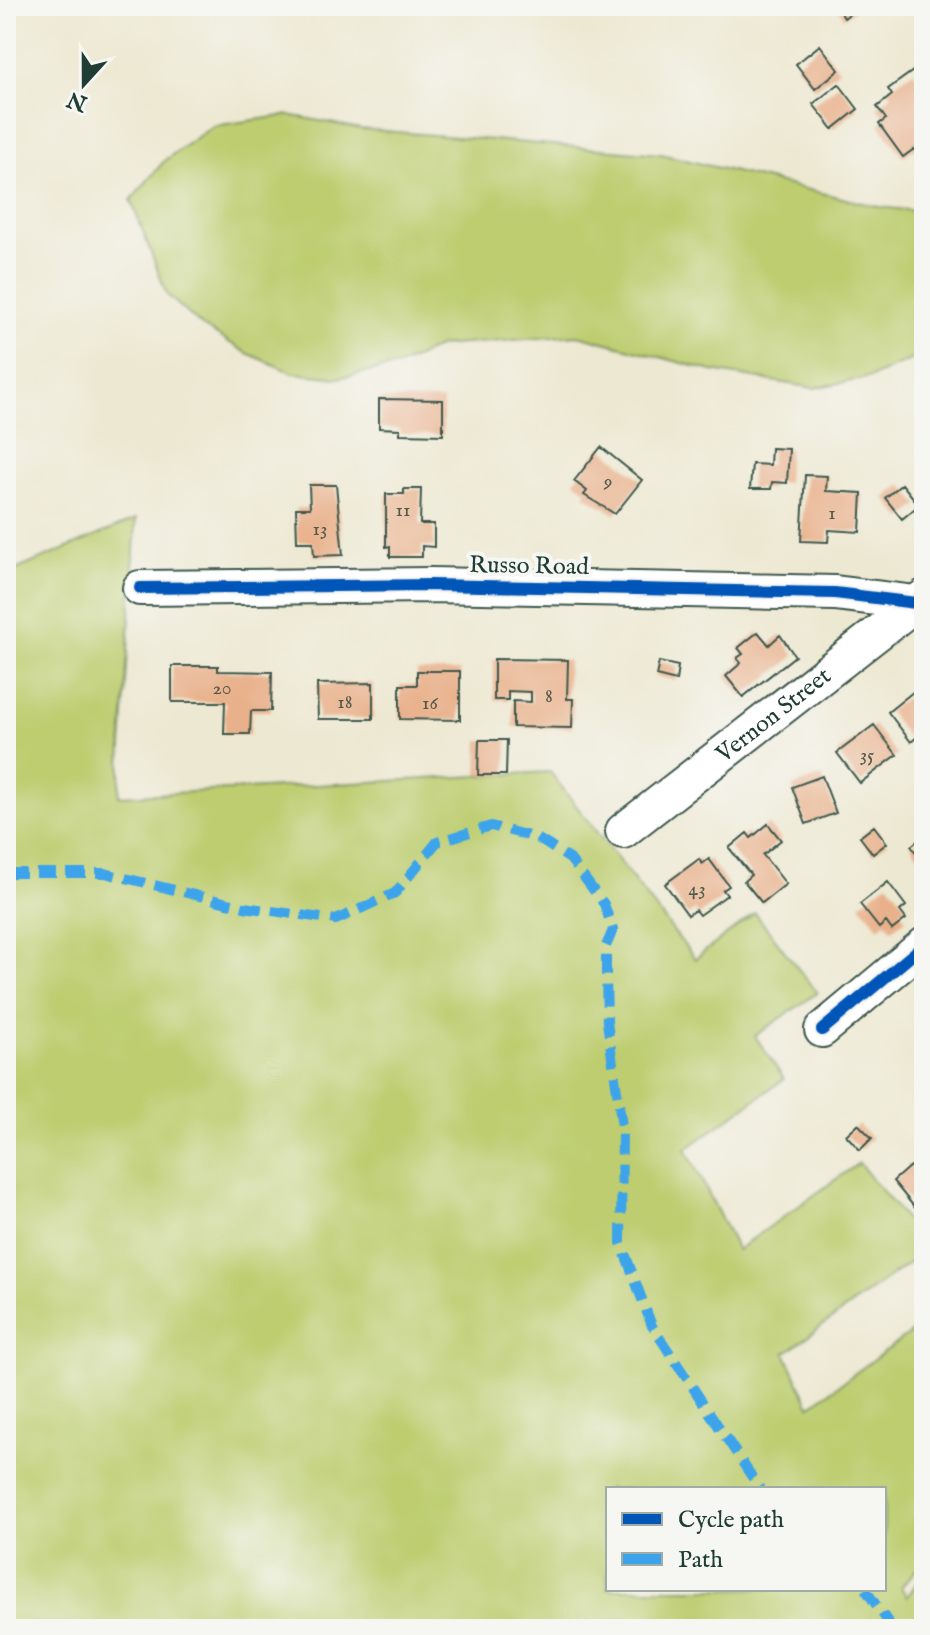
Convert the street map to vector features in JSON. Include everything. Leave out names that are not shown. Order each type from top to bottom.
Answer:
[{"type":"street","name":"Russo Road","points":[[140,588],[431,585],[819,593],[920,600]]},
{"type":"street","name":"Vernon Street","points":[[623,831],[920,600]]},
{"type":"street","points":[[822,1030],[924,945]]},
{"type":"green space","points":[[289,115],[361,129],[661,154],[879,207],[916,211],[924,204],[924,345],[919,356],[872,377],[814,388],[712,371],[578,335],[440,346],[399,366],[338,378],[293,373],[247,353],[202,326],[167,295],[131,200],[165,160],[213,126]]},
{"type":"green space","points":[[136,519],[119,796],[550,772],[695,959],[755,913],[817,993],[755,1036],[784,1079],[686,1149],[737,1250],[859,1163],[924,1241],[924,1252],[785,1353],[810,1406],[924,1323],[924,1561],[901,1587],[907,1597],[924,1572],[924,1629],[6,1629],[6,574]]},
{"type":"building","points":[[837,6],[860,6],[844,18]]},
{"type":"building","points":[[820,45],[839,70],[815,89],[796,64]]},
{"type":"building","points":[[913,71],[924,87],[922,160],[914,149],[903,157],[879,124],[886,119],[877,107],[892,95],[888,89]]},
{"type":"building","points":[[839,84],[858,109],[833,129],[813,104]]},
{"type":"building","points":[[379,399],[443,400],[443,435],[400,434],[400,429],[379,428]]},
{"type":"building","points":[[601,447],[642,480],[615,514],[584,495],[587,491],[574,481]]},
{"type":"building","points":[[771,448],[789,449],[787,483],[772,482],[771,489],[750,489],[752,464],[770,465]]},
{"type":"building","points":[[805,475],[827,476],[826,491],[862,493],[860,532],[829,530],[828,542],[801,541]]},
{"type":"building","points":[[902,484],[919,505],[902,519],[885,498]]},
{"type":"building","points":[[309,485],[336,485],[343,555],[314,556],[313,542],[297,542],[296,508],[310,508]]},
{"type":"building","points":[[404,489],[421,489],[420,524],[434,524],[434,547],[422,546],[422,557],[390,557],[390,546],[386,547],[386,494],[404,494]]},
{"type":"building","points":[[758,632],[769,645],[780,635],[795,656],[743,697],[726,676],[741,663],[737,658],[743,654],[738,648]]},
{"type":"building","points":[[494,659],[568,660],[567,699],[573,699],[572,728],[513,727],[513,701],[531,702],[531,692],[508,691],[508,700],[494,700]]},
{"type":"building","points":[[659,662],[678,666],[676,681],[656,676]]},
{"type":"building","points":[[172,666],[218,666],[218,671],[272,672],[271,711],[251,711],[250,734],[224,734],[225,702],[172,702]]},
{"type":"building","points":[[417,671],[460,671],[460,720],[400,719],[400,685],[417,685]]},
{"type":"building","points":[[373,683],[373,719],[318,719],[317,684]]},
{"type":"building","points":[[924,683],[924,731],[911,742],[888,712]]},
{"type":"building","points":[[874,725],[897,755],[860,783],[837,753]]},
{"type":"building","points":[[479,740],[507,740],[506,775],[478,775]]},
{"type":"building","points":[[822,776],[836,813],[806,824],[792,787]]},
{"type":"building","points":[[768,824],[781,840],[763,855],[786,884],[762,903],[744,881],[751,875],[729,848],[747,833],[751,838]]},
{"type":"building","points":[[874,826],[887,843],[873,854],[860,837]]},
{"type":"building","points":[[924,836],[924,863],[911,846]]},
{"type":"building","points":[[699,859],[702,864],[709,859],[729,886],[723,890],[727,895],[699,915],[695,910],[688,915],[665,884]]},
{"type":"building","points":[[888,882],[906,906],[900,911],[906,919],[892,930],[886,922],[879,928],[860,904]]},
{"type":"building","points":[[858,1124],[872,1138],[860,1150],[846,1135]]},
{"type":"building","points":[[910,1166],[922,1180],[924,1178],[924,1219],[893,1181]]},
{"type":"marked path","points":[[6,873],[105,873],[244,907],[336,920],[395,893],[437,842],[491,826],[537,838],[570,859],[604,904],[613,930],[606,946],[607,1022],[622,1126],[621,1243],[652,1326],[759,1487]]},
{"type":"marked path","points":[[866,1591],[893,1629]]},
{"type":"cycle path","points":[[140,588],[431,585],[835,593],[916,603]]},
{"type":"cycle path","points":[[822,1030],[924,945]]}]
